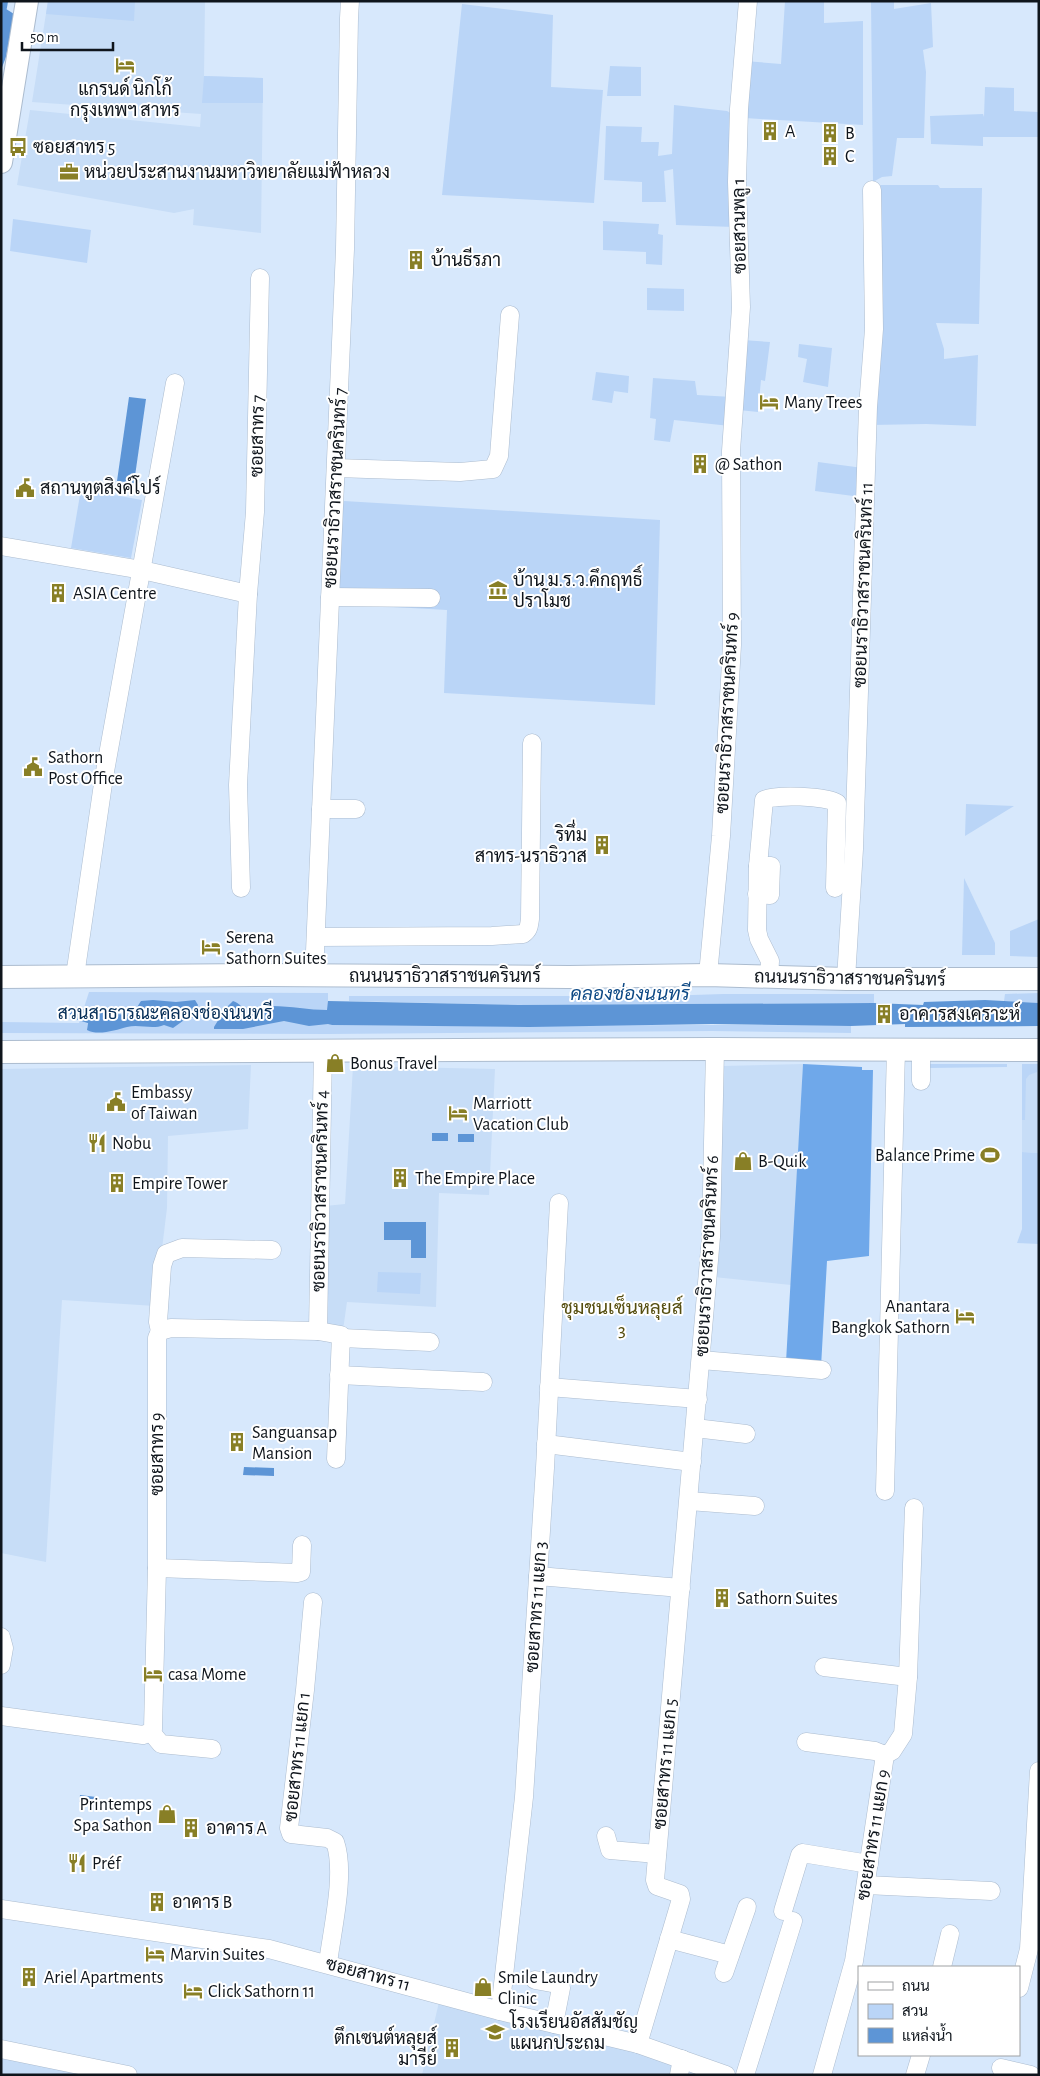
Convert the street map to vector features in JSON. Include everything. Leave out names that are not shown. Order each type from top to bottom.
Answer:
[{"type":"main road","points":[[1,162],[27,1]]},
{"type":"main road","name":"ถนนนราธิวาสราชนครินทร์","points":[[1,977],[708,975],[846,979],[1039,979]]},
{"type":"main road","points":[[1,1052],[715,1049],[1039,1050]]},
{"type":"street","name":"ซอยนราธิวาสราชนครินทร์ 7","points":[[314,975],[345,249],[348,18],[350,1]]},
{"type":"street","name":"ซอยสวนพลู 1","points":[[731,451],[741,307],[737,182],[739,119],[748,1]]},
{"type":"street","name":"ซอยนราธิวาสราชนครินทร์ 11","points":[[846,979],[854,849],[868,407],[874,329],[872,190]]},
{"type":"street","name":"ซอยสาทร 7","points":[[241,888],[238,785],[248,594],[255,512],[260,278]]},
{"type":"street","points":[[336,468],[460,472],[493,469],[499,456],[510,315]]},
{"type":"street","points":[[74,976],[104,776],[175,383]]},
{"type":"street","name":"ซอยนราธิวาสราชนครินทร์ 9","points":[[708,975],[721,836],[732,645],[731,451]]},
{"type":"street","points":[[1,546],[142,570],[248,594]]},
{"type":"street","points":[[330,597],[431,598]]},
{"type":"street","points":[[316,937],[492,936],[523,934],[526,932],[530,919],[532,743]]},
{"type":"street","points":[[769,978],[770,961],[759,939],[757,930],[758,866],[764,800],[774,796],[833,800],[837,803],[835,888]]},
{"type":"street","points":[[321,809],[356,809]]},
{"type":"street","name":"ซอยนราธิวาสราชนครินทร์ 6","points":[[692,1462],[712,1211],[715,1049]]},
{"type":"street","points":[[885,1491],[896,1050]]},
{"type":"street","points":[[921,1050],[921,1080]]},
{"type":"street","name":"ซอยนราธิวาสราชนครินทร์ 4","points":[[318,1330],[323,1051]]},
{"type":"street","name":"ซอยสาทร 11 แยก 3","points":[[500,2011],[524,1797],[546,1444],[558,1203]]},
{"type":"street","name":"ซอยสาทร 9","points":[[150,1732],[153,1729],[156,1568],[157,1338],[160,1332],[158,1322],[161,1274],[166,1254],[182,1248],[272,1250]]},
{"type":"street","points":[[160,1332],[171,1328],[318,1330],[339,1333],[342,1338],[336,1459]]},
{"type":"street","points":[[342,1338],[430,1342]]},
{"type":"street","points":[[701,1360],[822,1370]]},
{"type":"street","points":[[339,1375],[483,1382]]},
{"type":"street","points":[[549,1386],[698,1399]]},
{"type":"street","points":[[695,1428],[746,1434]]},
{"type":"street","points":[[546,1444],[692,1462]]},
{"type":"street","name":"ซอยสาทร 11 แยก 5","points":[[638,2044],[681,1899],[678,1893],[656,1884],[657,1854],[692,1462]]},
{"type":"street","points":[[689,1501],[755,1506]]},
{"type":"street","name":"ซอยสาทร 11 แยก 9","points":[[822,2075],[852,1970],[886,1755],[892,1751],[903,1734],[908,1677],[914,1508]]},
{"type":"street","points":[[156,1568],[297,1573],[301,1572],[302,1567],[302,1545]]},
{"type":"street","points":[[538,1576],[681,1588]]},
{"type":"street","name":"ซอยสาทร 11 แยก 1","points":[[313,1602],[289,1828],[291,1834],[327,1838],[335,1842],[338,1850],[338,1882],[328,1963]]},
{"type":"street","points":[[1,1636],[4,1648],[1,1665]]},
{"type":"street","points":[[824,1667],[908,1677]]},
{"type":"street","points":[[1,1716],[143,1735],[150,1732],[161,1744],[212,1749]]},
{"type":"street","points":[[806,1742],[875,1751],[886,1755]]},
{"type":"street","points":[[1020,1986],[1032,1966],[1029,1950],[1039,1771]]},
{"type":"street","points":[[606,1836],[610,1850],[657,1854]]},
{"type":"street","points":[[746,2075],[788,1916],[800,1855],[802,1853],[869,1864]]},
{"type":"street","points":[[866,1885],[991,1891]]},
{"type":"street","points":[[724,1973],[747,1907]]},
{"type":"street","name":"ซอยสาทร 11","points":[[1,1909],[270,1949],[328,1963],[500,2011],[638,2044],[680,2067],[726,2075]]},
{"type":"street","points":[[942,1966],[950,1934]]},
{"type":"street","points":[[669,1939],[730,1955]]},
{"type":"street","points":[[535,1980],[557,1984],[561,1988],[554,2024]]},
{"type":"street","points":[[1,2049],[128,2075]]},
{"type":"street","points":[[916,2075],[921,2056]]},
{"type":"street","points":[[1001,2066],[1031,2075]]},
{"type":"shaded area","points":[[48,1],[205,1],[204,76],[263,78],[261,233],[193,225],[194,209],[174,213],[17,185],[30,110],[200,127],[201,114],[32,102]]},
{"type":"shaded area","points":[[803,1064],[791,1285],[714,1277],[723,1066]]},
{"type":"shaded area","points":[[803,1064],[862,1067],[862,1070],[873,1070],[869,1256],[827,1261],[821,1367],[786,1362]]},
{"type":"shaded area","points":[[1022,1064],[1039,1064],[1039,1153],[1022,1152]]},
{"type":"shaded area","points":[[251,1065],[248,1129],[168,1136],[167,1208],[155,1306],[62,1300],[46,1562],[1,1553],[1,1069]]},
{"type":"shaded area","points":[[353,1066],[495,1069],[489,1195],[439,1193],[436,1307],[347,1302],[343,1330],[321,1328],[325,1206],[345,1204]]},
{"type":"shaded area","name":"โรงเรียนอัสสัมชัญ แผนกประถม","points":[[439,2002],[677,2063],[675,2075],[422,2075]]},
{"type":"shaded area","points":[[1,2055],[106,2075],[1,2075]]},
{"type":"green space","points":[[48,1],[135,1],[134,21],[46,14]]},
{"type":"green space","points":[[785,1],[824,1],[824,23],[863,21],[863,125],[745,118],[745,61],[781,64]]},
{"type":"green space","points":[[871,1],[894,1],[894,9],[931,3],[933,47],[923,50],[926,72],[924,138],[897,138],[892,176],[882,177],[873,182]]},
{"type":"green space","points":[[462,4],[553,15],[551,87],[603,90],[594,203],[442,195]]},
{"type":"green space","points":[[610,66],[641,67],[641,96],[607,96]]},
{"type":"green space","points":[[204,76],[263,78],[263,103],[202,103]]},
{"type":"green space","points":[[985,87],[1014,88],[1014,111],[1039,112],[1039,137],[983,137],[983,146],[931,144],[930,116],[983,114],[984,117]]},
{"type":"green space","points":[[674,105],[727,111],[735,116],[734,227],[676,225],[673,169],[664,171],[666,202],[642,202],[642,182],[604,180],[606,126],[642,127],[641,142],[659,142],[658,156],[672,154]]},
{"type":"green space","points":[[881,185],[938,185],[940,188],[982,188],[979,324],[936,323],[944,349],[944,359],[978,355],[976,426],[926,424],[871,425],[877,188]]},
{"type":"green space","points":[[13,219],[91,230],[87,263],[10,251]]},
{"type":"green space","points":[[603,221],[659,224],[658,234],[663,235],[662,265],[646,264],[646,252],[603,250]]},
{"type":"green space","points":[[647,288],[684,289],[684,311],[647,310]]},
{"type":"green space","points":[[743,340],[770,342],[765,381],[761,380],[758,412],[739,410]]},
{"type":"green space","points":[[799,344],[832,348],[828,387],[803,382],[807,359],[798,357]]},
{"type":"green space","points":[[596,372],[629,376],[628,393],[614,391],[612,403],[592,400]]},
{"type":"green space","points":[[653,378],[695,381],[697,395],[732,397],[730,426],[674,420],[670,442],[654,440],[656,419],[650,418]]},
{"type":"green space","points":[[818,462],[863,468],[861,497],[815,491]]},
{"type":"green space","points":[[81,489],[142,500],[131,558],[71,548]]},
{"type":"green space","name":"บ้าน ม.ร.ว.คึกฤทธิ์ ปราโมช","points":[[344,501],[660,520],[655,705],[444,693],[447,610],[339,604],[337,544]]},
{"type":"green space","points":[[966,804],[1014,806],[965,836]]},
{"type":"green space","points":[[964,878],[995,943],[995,955],[962,955]]},
{"type":"green space","points":[[1039,919],[1039,957],[1010,956],[1010,931]]},
{"type":"green space","name":"สวนสาธารณะคลองช่องนนทรี","points":[[89,992],[328,993],[328,1023],[332,1025],[851,1026],[851,1033],[712,1031],[328,1034],[1,1033],[1,1022],[79,1023]]},
{"type":"green space","points":[[1039,993],[1039,1003],[1004,1001],[1005,994]]},
{"type":"green space","points":[[874,994],[874,1003],[518,1005],[349,1001],[349,996],[662,996]]},
{"type":"green space","points":[[928,1064],[1007,1064],[1007,1067],[928,1068]]},
{"type":"green space","points":[[1022,1064],[1039,1064],[1037,1072],[1029,1075],[1026,1079],[1025,1120],[1022,1120]]},
{"type":"green space","points":[[1022,1152],[1039,1153],[1039,1244],[1017,1243],[1022,1229]]},
{"type":"green space","points":[[378,1272],[421,1273],[420,1294],[377,1292]]},
{"type":"water","points":[[3,7],[14,14],[6,57],[1,70],[1,8]]},
{"type":"water","points":[[129,397],[146,399],[134,483],[117,481]]},
{"type":"water","points":[[195,1000],[198,1005],[196,1016],[195,1018],[187,1018],[173,1028],[164,1025],[155,1027],[132,1026],[102,1032],[87,1030],[90,1012],[97,1010],[107,1016],[114,1014],[132,1015],[141,1001],[176,1002]]},
{"type":"water","points":[[985,1000],[1039,1003],[1039,1026],[905,1027],[905,1024],[851,1026],[712,1024],[529,1027],[328,1024],[309,1026],[284,1021],[243,1029],[214,1029],[225,1009],[233,1001],[245,1009],[253,1011],[272,1006],[327,1010],[328,1001],[518,1005],[874,1003],[923,1005],[924,1002]]},
{"type":"water","points":[[432,1133],[448,1133],[448,1141],[432,1141]]},
{"type":"water","points":[[458,1134],[474,1134],[474,1142],[458,1142]]},
{"type":"water","points":[[384,1222],[426,1222],[426,1258],[411,1258],[411,1240],[384,1240]]},
{"type":"water","points":[[244,1467],[274,1468],[274,1476],[243,1475]]},
{"type":"water","points":[[80,1795],[96,1797],[96,1804],[79,1802]]},
{"type":"waterway","points":[[1,7],[2,1]]},
{"type":"waterway","name":"คลองช่องนนทรี","points":[[76,1013],[95,1019],[105,1019]]},
{"type":"place","name":"แกรนด์ นิกโก้ กรุงเทพฯ สาทร","points":[[125,65]]},
{"type":"place","name":"A","points":[[770,131]]},
{"type":"place","name":"B","points":[[830,133]]},
{"type":"place","name":"ซอยสาทร 5","points":[[18,147]]},
{"type":"place","name":"C","points":[[830,156]]},
{"type":"place","name":"หน่วยประสานงานมหาวิทยาลัยแม่ฟ้าหลวง","points":[[69,172]]},
{"type":"place","name":"บ้านธีรภา","points":[[416,260]]},
{"type":"place","name":"Many Trees","points":[[769,402]]},
{"type":"place","name":"@ Sathon","points":[[700,464]]},
{"type":"place","name":"สถานทูตสิงค์โปร์","points":[[25,488]]},
{"type":"place","name":"บ้าน ม.ร.ว.คึกฤทธิ์ ปราโมช","points":[[498,590]]},
{"type":"place","name":"ASIA Centre","points":[[58,593]]},
{"type":"place","name":"Sathorn Post Office","points":[[33,767]]},
{"type":"place","name":"ริทึ่ม สาทร-นราธิวาส","points":[[602,845]]},
{"type":"place","name":"Serena Sathorn Suites","points":[[211,947]]},
{"type":"place","name":"อาคารสงเคราะห์","points":[[884,1014]]},
{"type":"place","name":"Bonus Travel","points":[[335,1063]]},
{"type":"place","name":"Embassy of Taiwan","points":[[116,1102]]},
{"type":"place","name":"Marriott Vacation Club","points":[[458,1113]]},
{"type":"place","name":"Nobu","points":[[97,1143]]},
{"type":"place","name":"Balance Prime","points":[[990,1155]]},
{"type":"place","name":"B-Quik","points":[[743,1161]]},
{"type":"place","name":"The Empire Place","points":[[400,1178]]},
{"type":"place","name":"Empire Tower","points":[[117,1183]]},
{"type":"place","name":"Anantara Bangkok Sathorn","points":[[965,1316]]},
{"type":"place","name":"Sanguansap Mansion","points":[[237,1442]]},
{"type":"place","name":"Sathorn Suites","points":[[722,1598]]},
{"type":"place","name":"casa Mome","points":[[153,1674]]},
{"type":"place","name":"Printemps Spa Sathon","points":[[167,1814]]},
{"type":"place","name":"อาคาร A","points":[[191,1828]]},
{"type":"place","name":"Préf","points":[[77,1863]]},
{"type":"place","name":"อาคาร B","points":[[157,1902]]},
{"type":"place","name":"Marvin Suites","points":[[155,1954]]},
{"type":"place","name":"Ariel Apartments","points":[[29,1977]]},
{"type":"place","name":"Smile Laundry Clinic","points":[[483,1987]]},
{"type":"place","name":"Click Sathorn 11","points":[[193,1991]]},
{"type":"place","name":"โรงเรียนอัสสัมชัญ แผนกประถม","points":[[495,2032]]},
{"type":"place","name":"ตึกเซนต์หลุยส์ มารีย์","points":[[452,2048]]},
{"type":"district","name":"ชุมชนเซ็นหลุยส์ 3","points":[[622,1318]]}]
